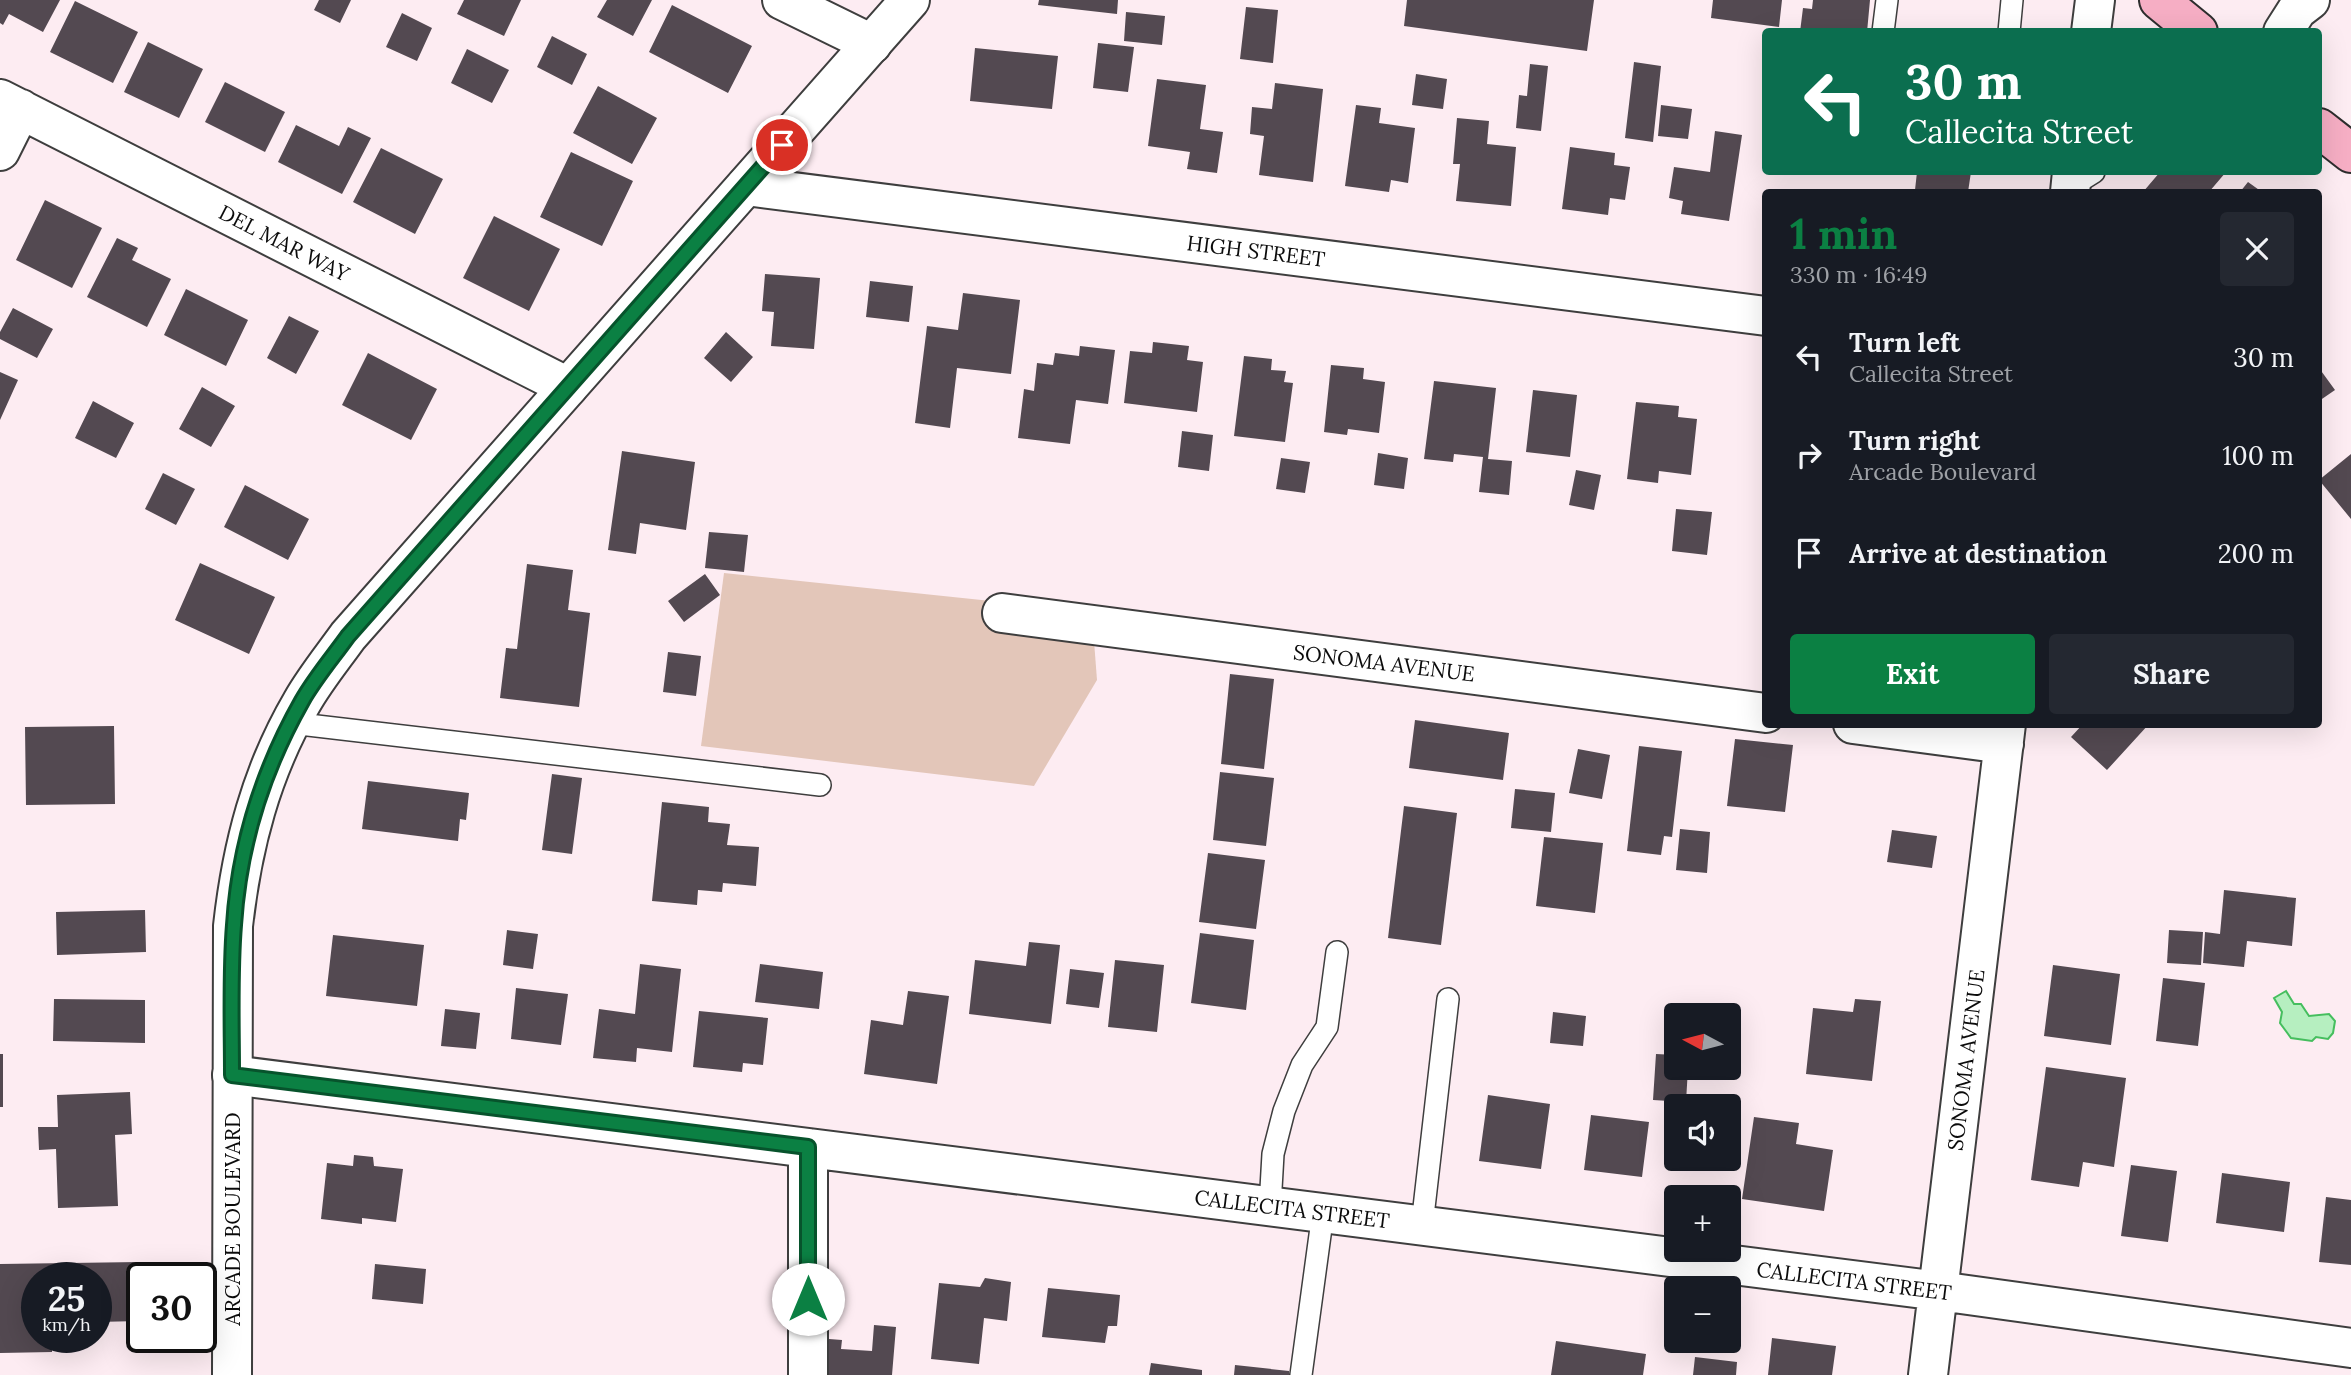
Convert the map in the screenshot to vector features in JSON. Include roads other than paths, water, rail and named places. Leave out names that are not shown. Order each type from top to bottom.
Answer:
[{"type":"main road","points":[[2159,0],[2192,28]]},
{"type":"main road","points":[[2322,130],[2351,153]]},
{"type":"street","points":[[782,0],[872,44]]},
{"type":"street","name":"ARCADE BOULEVARD","points":[[232,1375],[233,926],[239,873],[267,771],[302,701],[348,636],[910,0]]},
{"type":"street","points":[[2092,28],[2095,0]]},
{"type":"street","points":[[2286,28],[2297,10],[2310,0]]},
{"type":"street","points":[[0,151],[10,104]]},
{"type":"street","name":"DEL MAR WAY","points":[[10,104],[568,387]]},
{"type":"street","name":"HIGH STREET","points":[[747,186],[1762,316]]},
{"type":"street","name":"SONOMA AVENUE","points":[[1002,612],[1762,712]]},
{"type":"street","name":"SONOMA AVENUE","points":[[1914,728],[2005,734],[1928,1375]]},
{"type":"street","name":"CALLECITA STREET","points":[[232,1075],[1939,1291],[2351,1348]]},
{"type":"street","points":[[808,1147],[808,1375]]},
{"type":"lane","points":[[1884,28],[1887,0]]},
{"type":"lane","points":[[2009,28],[2012,2]]},
{"type":"lane","points":[[291,723],[820,785]]},
{"type":"lane","points":[[1270,1206],[1273,1154],[1284,1111],[1302,1065],[1327,1027],[1338,952]]},
{"type":"lane","points":[[1422,1225],[1448,999]]},
{"type":"lane","points":[[1301,1375],[1323,1213]]}]
